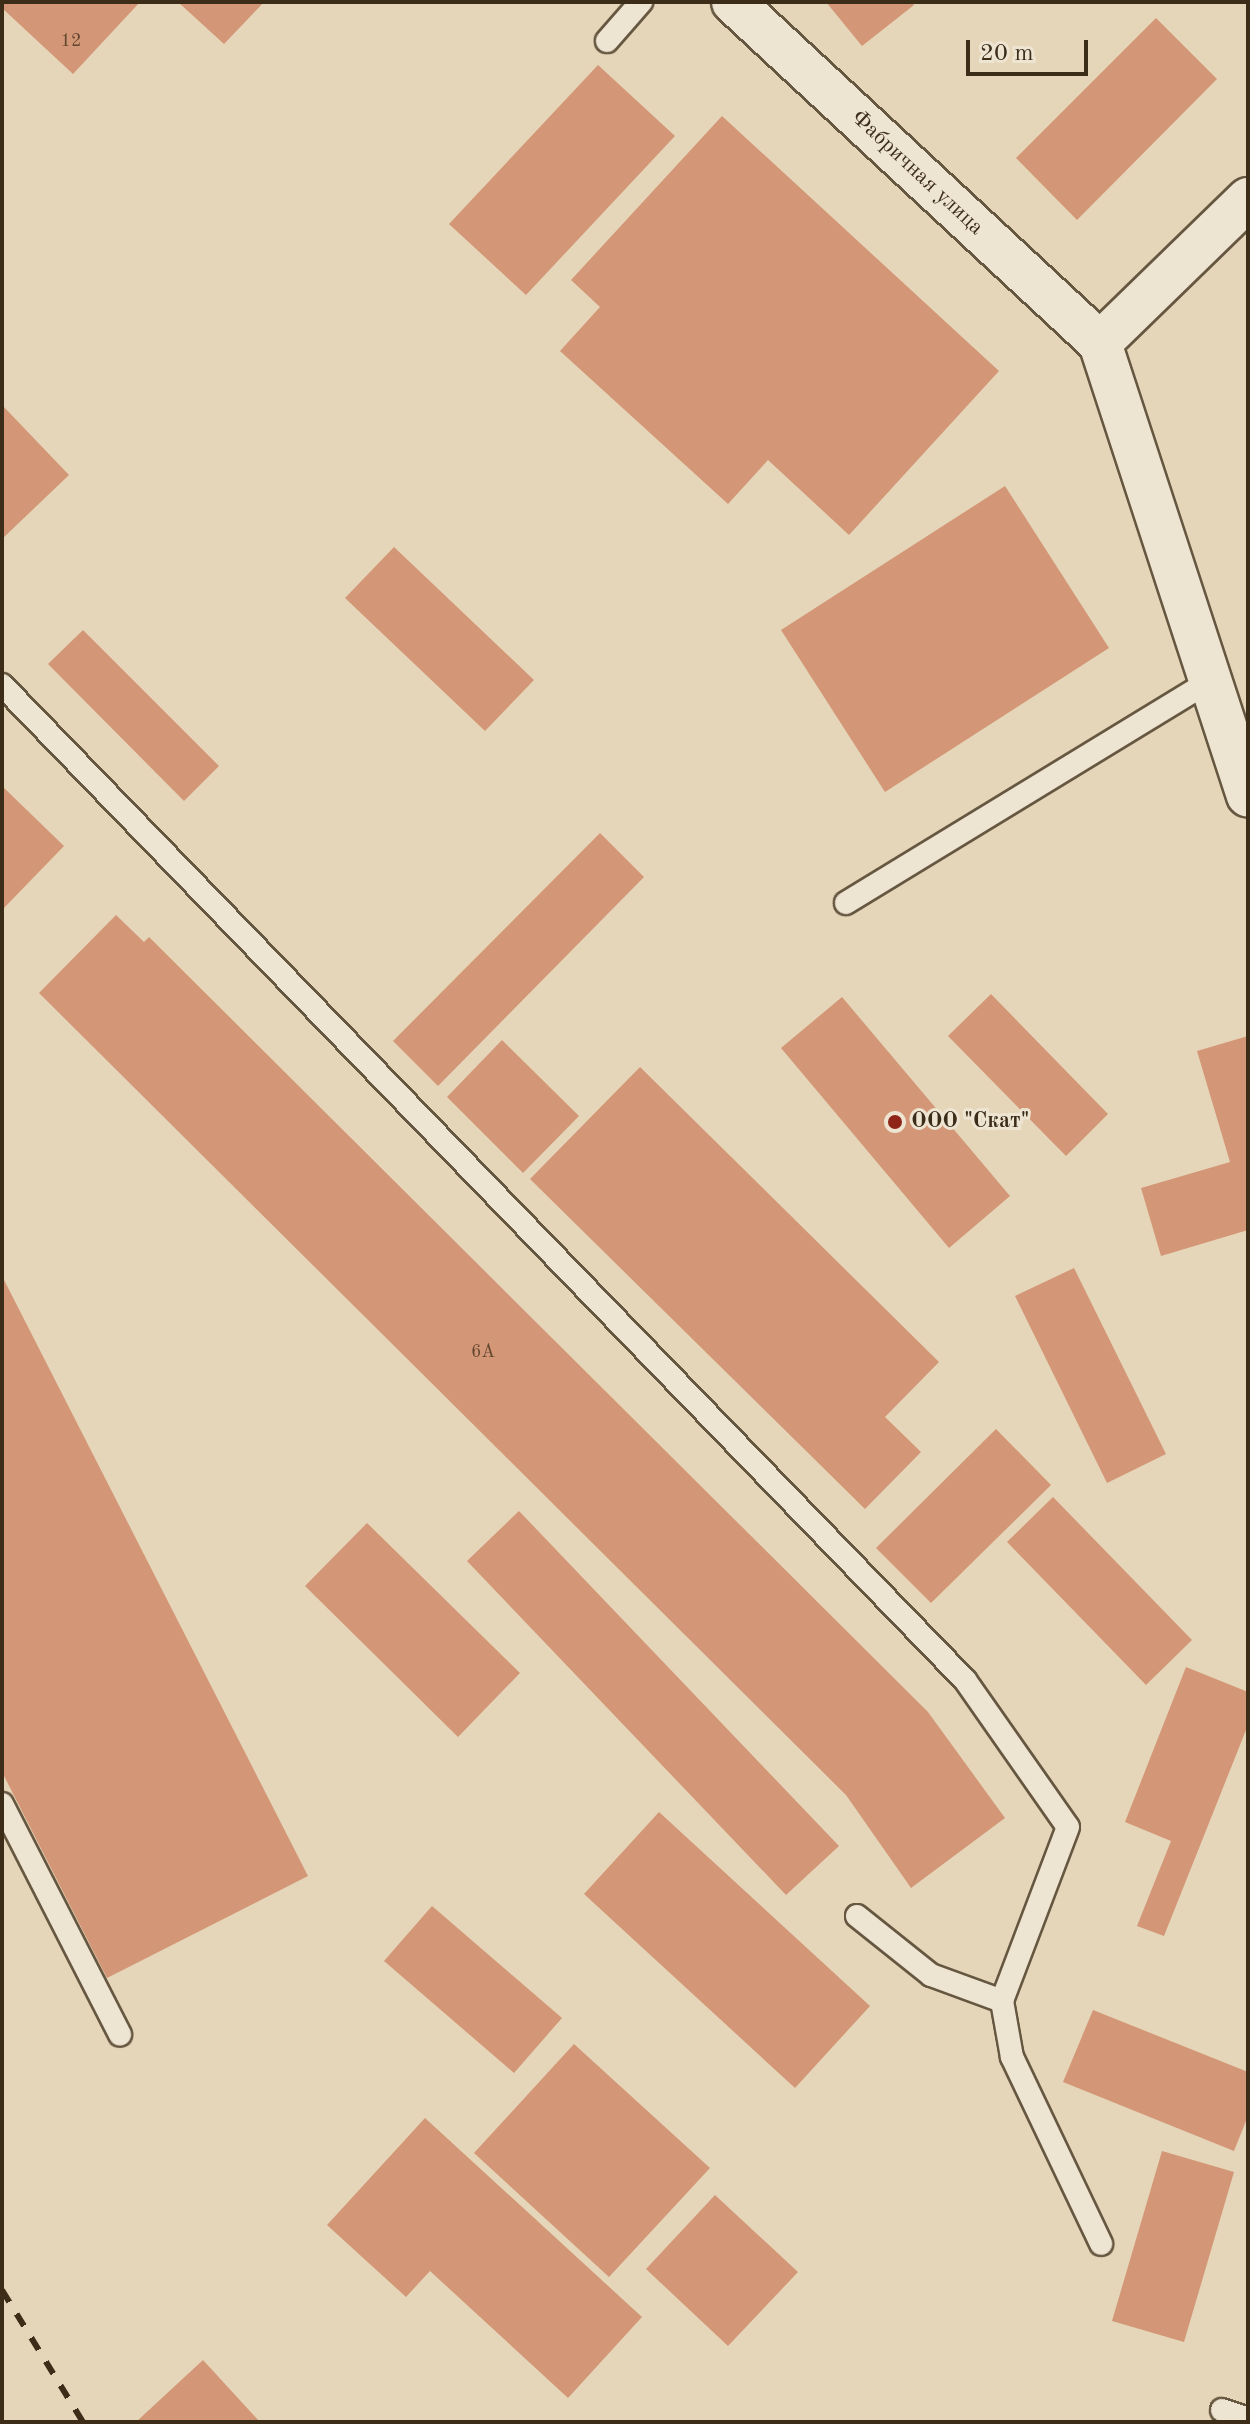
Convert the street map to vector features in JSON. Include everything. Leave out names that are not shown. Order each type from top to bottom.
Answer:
[{"type":"street","name":"Фабричная улица","points":[[733,2],[1100,343],[1248,795]]},
{"type":"street","points":[[1100,343],[1248,199]]},
{"type":"lane","points":[[607,41],[641,2]]},
{"type":"lane","points":[[846,903],[1211,680]]},
{"type":"lane","points":[[2,685],[965,1680],[1068,1827],[1002,2001],[1012,2057],[1101,2244]]},
{"type":"lane","points":[[2,1804],[120,2035]]},
{"type":"lane","points":[[857,1916],[931,1975],[1002,2001]]},
{"type":"lane","points":[[1222,2410],[1248,2419]]},
{"type":"building","points":[[2,2],[140,2],[73,74],[2,8]]},
{"type":"building","points":[[178,2],[264,2],[224,44]]},
{"type":"building","points":[[826,2],[911,2],[914,5],[862,46]]},
{"type":"building","points":[[1156,18],[1217,79],[1077,220],[1016,158]]},
{"type":"building","points":[[598,65],[675,136],[526,295],[449,224]]},
{"type":"building","points":[[722,116],[999,371],[849,535],[768,460],[728,504],[560,351],[600,307],[571,280]]},
{"type":"building","points":[[2,405],[69,475],[2,539]]},
{"type":"building","points":[[1005,486],[1109,648],[885,792],[781,630]]},
{"type":"building","points":[[394,547],[534,680],[485,731],[345,598]]},
{"type":"building","points":[[83,630],[219,766],[184,801],[48,664]]},
{"type":"building","points":[[2,786],[64,846],[2,910]]},
{"type":"building","points":[[600,833],[644,877],[438,1086],[393,1041]]},
{"type":"building","points":[[116,915],[144,942],[149,937],[928,1712],[1005,1818],[911,1888],[846,1795],[39,993]]},
{"type":"building","points":[[991,994],[1108,1114],[1066,1156],[948,1036]]},
{"type":"building","name":"ООО \"Скат\"","points":[[842,997],[1010,1196],[949,1248],[781,1048]]},
{"type":"building","points":[[1248,1036],[1248,1230],[1161,1256],[1141,1188],[1230,1162],[1197,1051]]},
{"type":"building","points":[[502,1040],[579,1116],[523,1173],[447,1097]]},
{"type":"building","points":[[640,1067],[939,1362],[885,1417],[921,1452],[865,1509],[530,1179]]},
{"type":"building","points":[[1074,1268],[1166,1454],[1107,1483],[1015,1296]]},
{"type":"building","points":[[2,1276],[308,1876],[107,1978],[2,1772]]},
{"type":"building","points":[[996,1429],[1051,1485],[931,1603],[876,1548]]},
{"type":"building","points":[[1053,1497],[1192,1640],[1146,1685],[1007,1542]]},
{"type":"building","points":[[519,1511],[839,1846],[786,1895],[467,1561]]},
{"type":"building","points":[[367,1523],[520,1673],[458,1737],[305,1586]]},
{"type":"building","points":[[1186,1667],[1248,1692],[1248,1725],[1164,1936],[1137,1926],[1171,1841],[1125,1822]]},
{"type":"building","points":[[659,1812],[870,2006],[795,2088],[584,1894]]},
{"type":"building","points":[[432,1906],[562,2018],[514,2073],[384,1961]]},
{"type":"building","points":[[1093,2010],[1248,2072],[1248,2116],[1234,2151],[1063,2082]]},
{"type":"building","points":[[574,2044],[710,2168],[609,2277],[474,2153]]},
{"type":"building","points":[[425,2118],[642,2317],[568,2398],[430,2271],[406,2297],[327,2225]]},
{"type":"building","points":[[1162,2151],[1234,2172],[1184,2342],[1112,2321]]},
{"type":"building","points":[[715,2195],[798,2272],[728,2346],[646,2269]]},
{"type":"building","points":[[203,2360],[260,2422],[136,2422]]},
{"type":"railway","points":[[2,2290],[83,2422]]},
{"type":"place","name":"ООО \"Скат\"","points":[[895,1122]]}]
